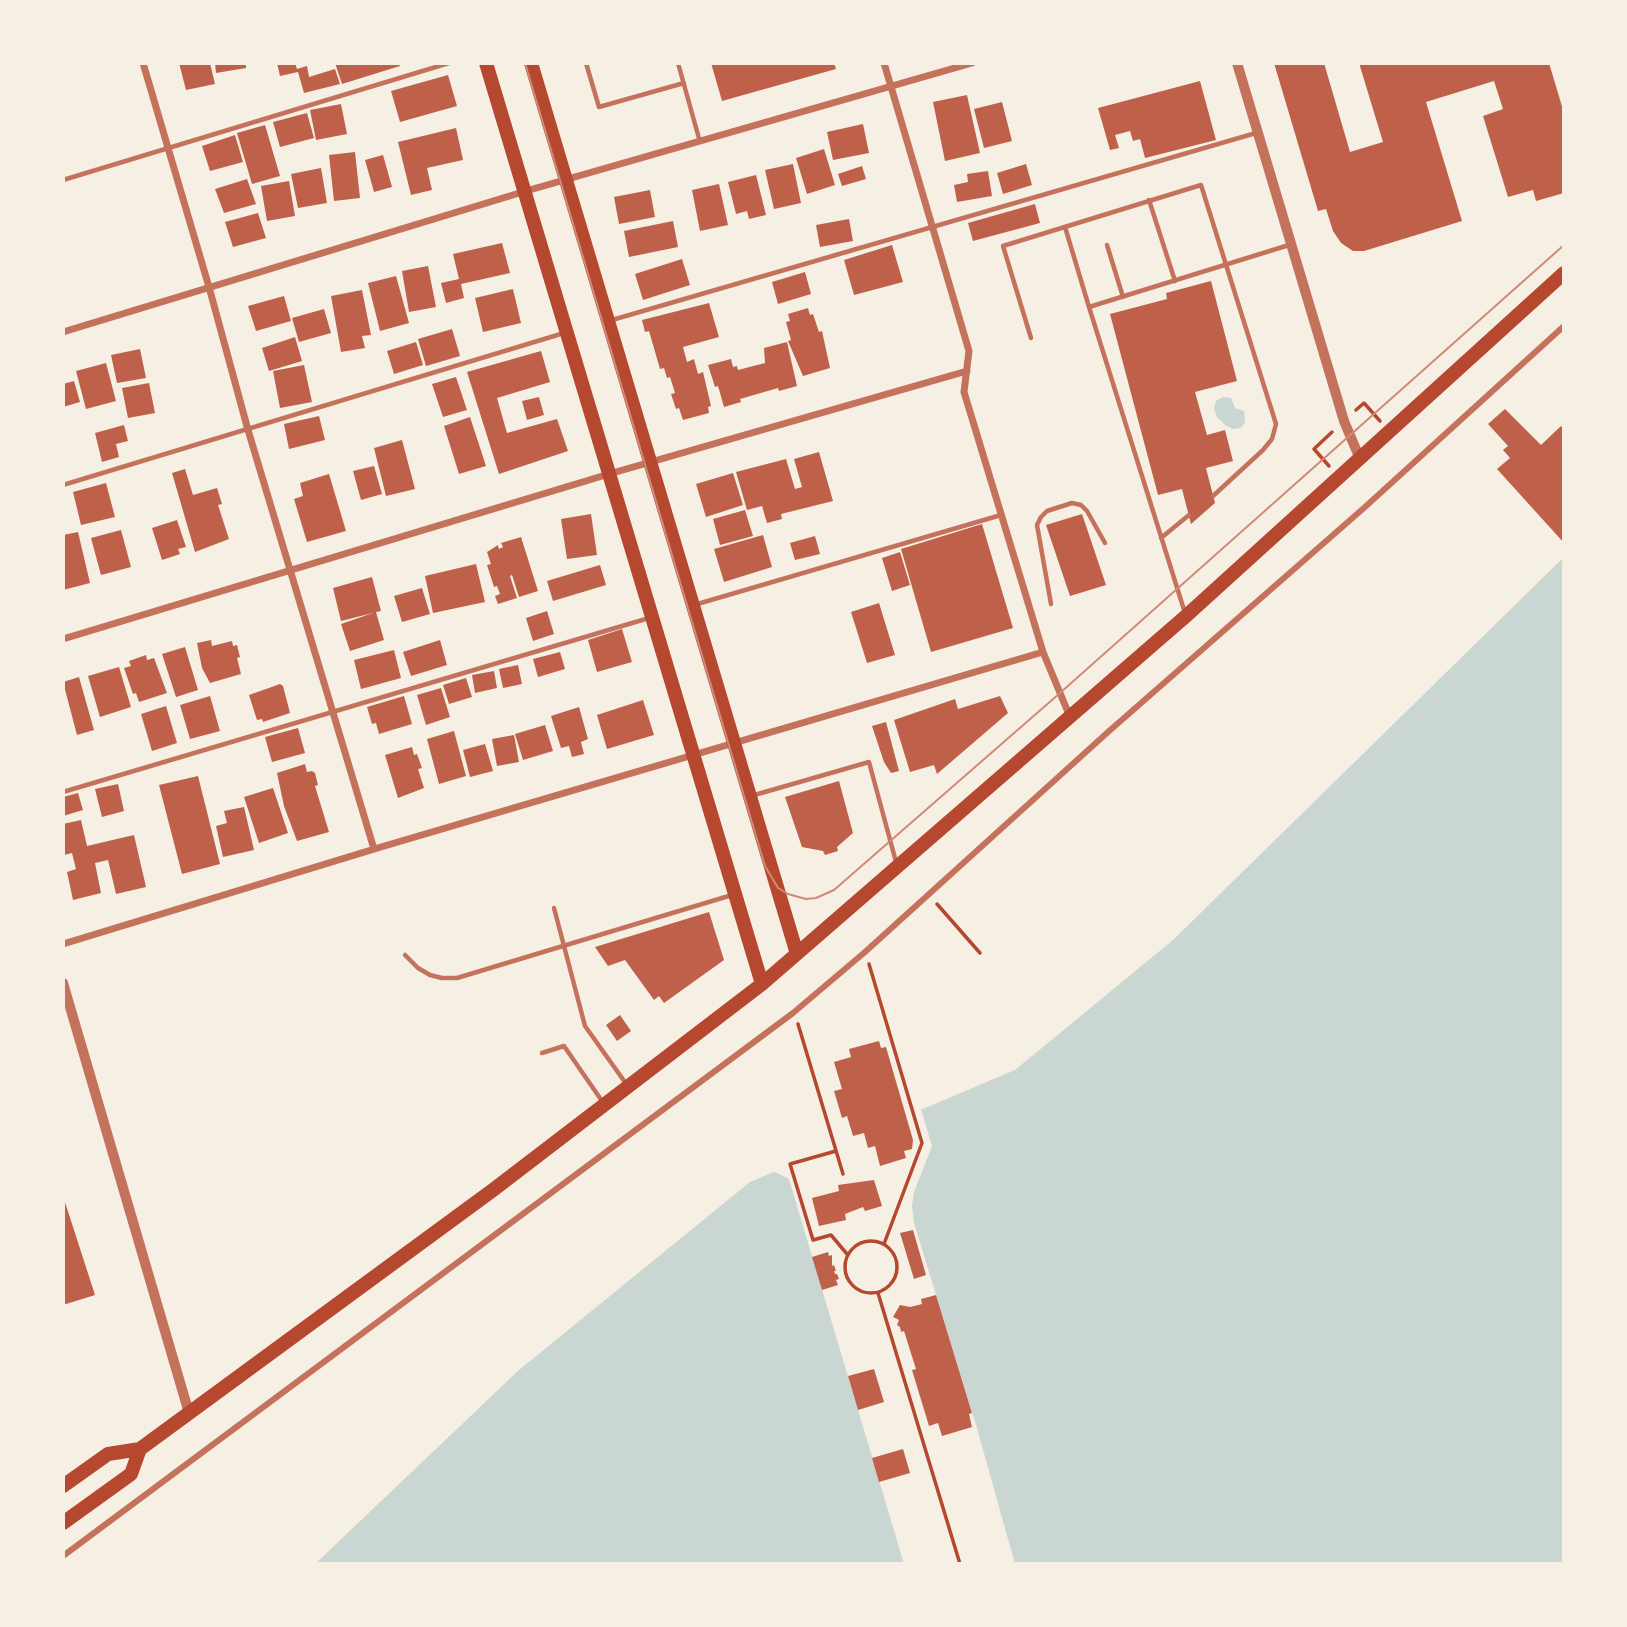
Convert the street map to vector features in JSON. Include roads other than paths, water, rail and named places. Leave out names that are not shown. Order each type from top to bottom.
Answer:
[{"type":"main road","points":[[486,63],[695,756],[733,895],[762,984]]},
{"type":"main road","points":[[531,63],[797,954]]},
{"type":"main road","points":[[63,1486],[108,1454],[140,1449],[605,1105],[762,984],[1186,616],[1564,273]]},
{"type":"main road","points":[[63,1524],[131,1474],[140,1449]]},
{"type":"street","points":[[143,63],[248,430],[374,849]]},
{"type":"street","points":[[884,63],[970,351],[964,393],[1043,652],[1070,717]]},
{"type":"street","points":[[63,332],[526,191],[972,63]]},
{"type":"street","points":[[1237,63],[1344,421],[1360,459]]},
{"type":"street","points":[[63,1556],[793,1013],[1365,507],[1564,326]]},
{"type":"street","points":[[63,639],[609,474],[967,371]]},
{"type":"street","points":[[63,944],[374,849],[1043,652]]},
{"type":"street","points":[[63,983],[190,1413]]},
{"type":"lane","points":[[63,180],[449,63]]},
{"type":"lane","points":[[586,63],[599,107],[684,83]]},
{"type":"lane","points":[[678,63],[700,142]]},
{"type":"lane","points":[[608,321],[1257,133]]},
{"type":"lane","points":[[1031,338],[1003,246],[1201,184],[1276,424],[1272,439],[1263,450],[1213,496]]},
{"type":"lane","points":[[1149,200],[1175,281]]},
{"type":"lane","points":[[1065,227],[1186,616]]},
{"type":"lane","points":[[1089,307],[1290,244]]},
{"type":"lane","points":[[1107,245],[1123,297]]},
{"type":"lane","points":[[63,485],[568,331]]},
{"type":"lane","points":[[1051,604],[1037,525],[1041,517],[1072,503],[1081,505],[1105,544]]},
{"type":"lane","points":[[693,605],[1001,515]]},
{"type":"lane","points":[[1161,538],[1189,515]]},
{"type":"lane","points":[[63,792],[653,617]]},
{"type":"lane","points":[[750,796],[869,762],[898,868]]},
{"type":"lane","points":[[405,955],[430,975],[457,978],[733,895]]},
{"type":"lane","points":[[554,908],[585,1026],[628,1087]]},
{"type":"lane","points":[[542,1052],[564,1046],[605,1105]]},
{"type":"tram line","points":[[525,63],[765,866],[778,888],[806,899],[816,898],[834,890],[1564,245]]}]
